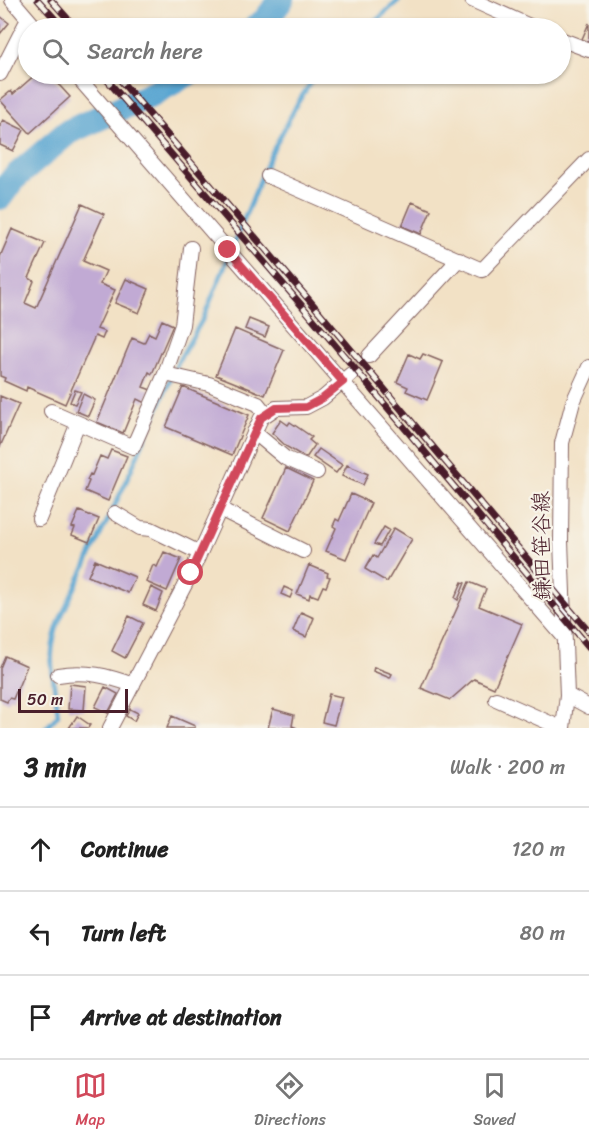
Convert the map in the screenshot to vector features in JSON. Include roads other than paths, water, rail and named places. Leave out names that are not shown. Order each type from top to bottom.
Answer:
[{"type":"street","points":[[12,0],[27,18]]},
{"type":"street","points":[[472,0],[512,18]]},
{"type":"street","points":[[571,43],[589,50]]},
{"type":"street","points":[[0,74],[18,46]]},
{"type":"street","points":[[84,84],[347,378],[564,637]]},
{"type":"street","points":[[268,177],[482,270],[589,159]]},
{"type":"street","points":[[51,411],[133,447],[170,375],[182,325],[191,248]]},
{"type":"street","points":[[369,356],[459,259]]},
{"type":"street","name":"鎌田笹谷線","points":[[562,728],[567,695],[560,499],[562,443],[573,402],[589,367]]},
{"type":"street","points":[[170,375],[209,384],[258,404],[266,414]]},
{"type":"street","points":[[110,728],[200,553],[261,418],[276,408],[306,407],[323,398],[347,378]]},
{"type":"street","points":[[39,519],[78,423]]},
{"type":"street","points":[[254,432],[285,458],[317,472]]},
{"type":"street","points":[[220,509],[303,551]]},
{"type":"street","points":[[116,513],[140,528],[151,529],[200,553]]},
{"type":"street","points":[[58,675],[87,672],[133,685]]},
{"type":"street","points":[[567,695],[589,707]]},
{"type":"street","points":[[496,699],[562,728]]},
{"type":"waterway","points":[[267,18],[281,0]]},
{"type":"waterway","points":[[379,18],[399,0]]},
{"type":"waterway","points":[[0,197],[13,179],[68,132],[169,84]]},
{"type":"waterway","points":[[46,728],[58,715],[52,656],[55,632],[60,619],[125,484],[179,360],[204,317],[269,158],[310,84]]},
{"type":"tunnel","points":[[351,374],[369,356]]},
{"type":"railway","points":[[38,0],[54,18]]},
{"type":"railway","points":[[51,0],[67,18]]},
{"type":"railway","points":[[111,84],[303,307],[589,647]]},
{"type":"railway","points":[[124,84],[589,632]]}]
